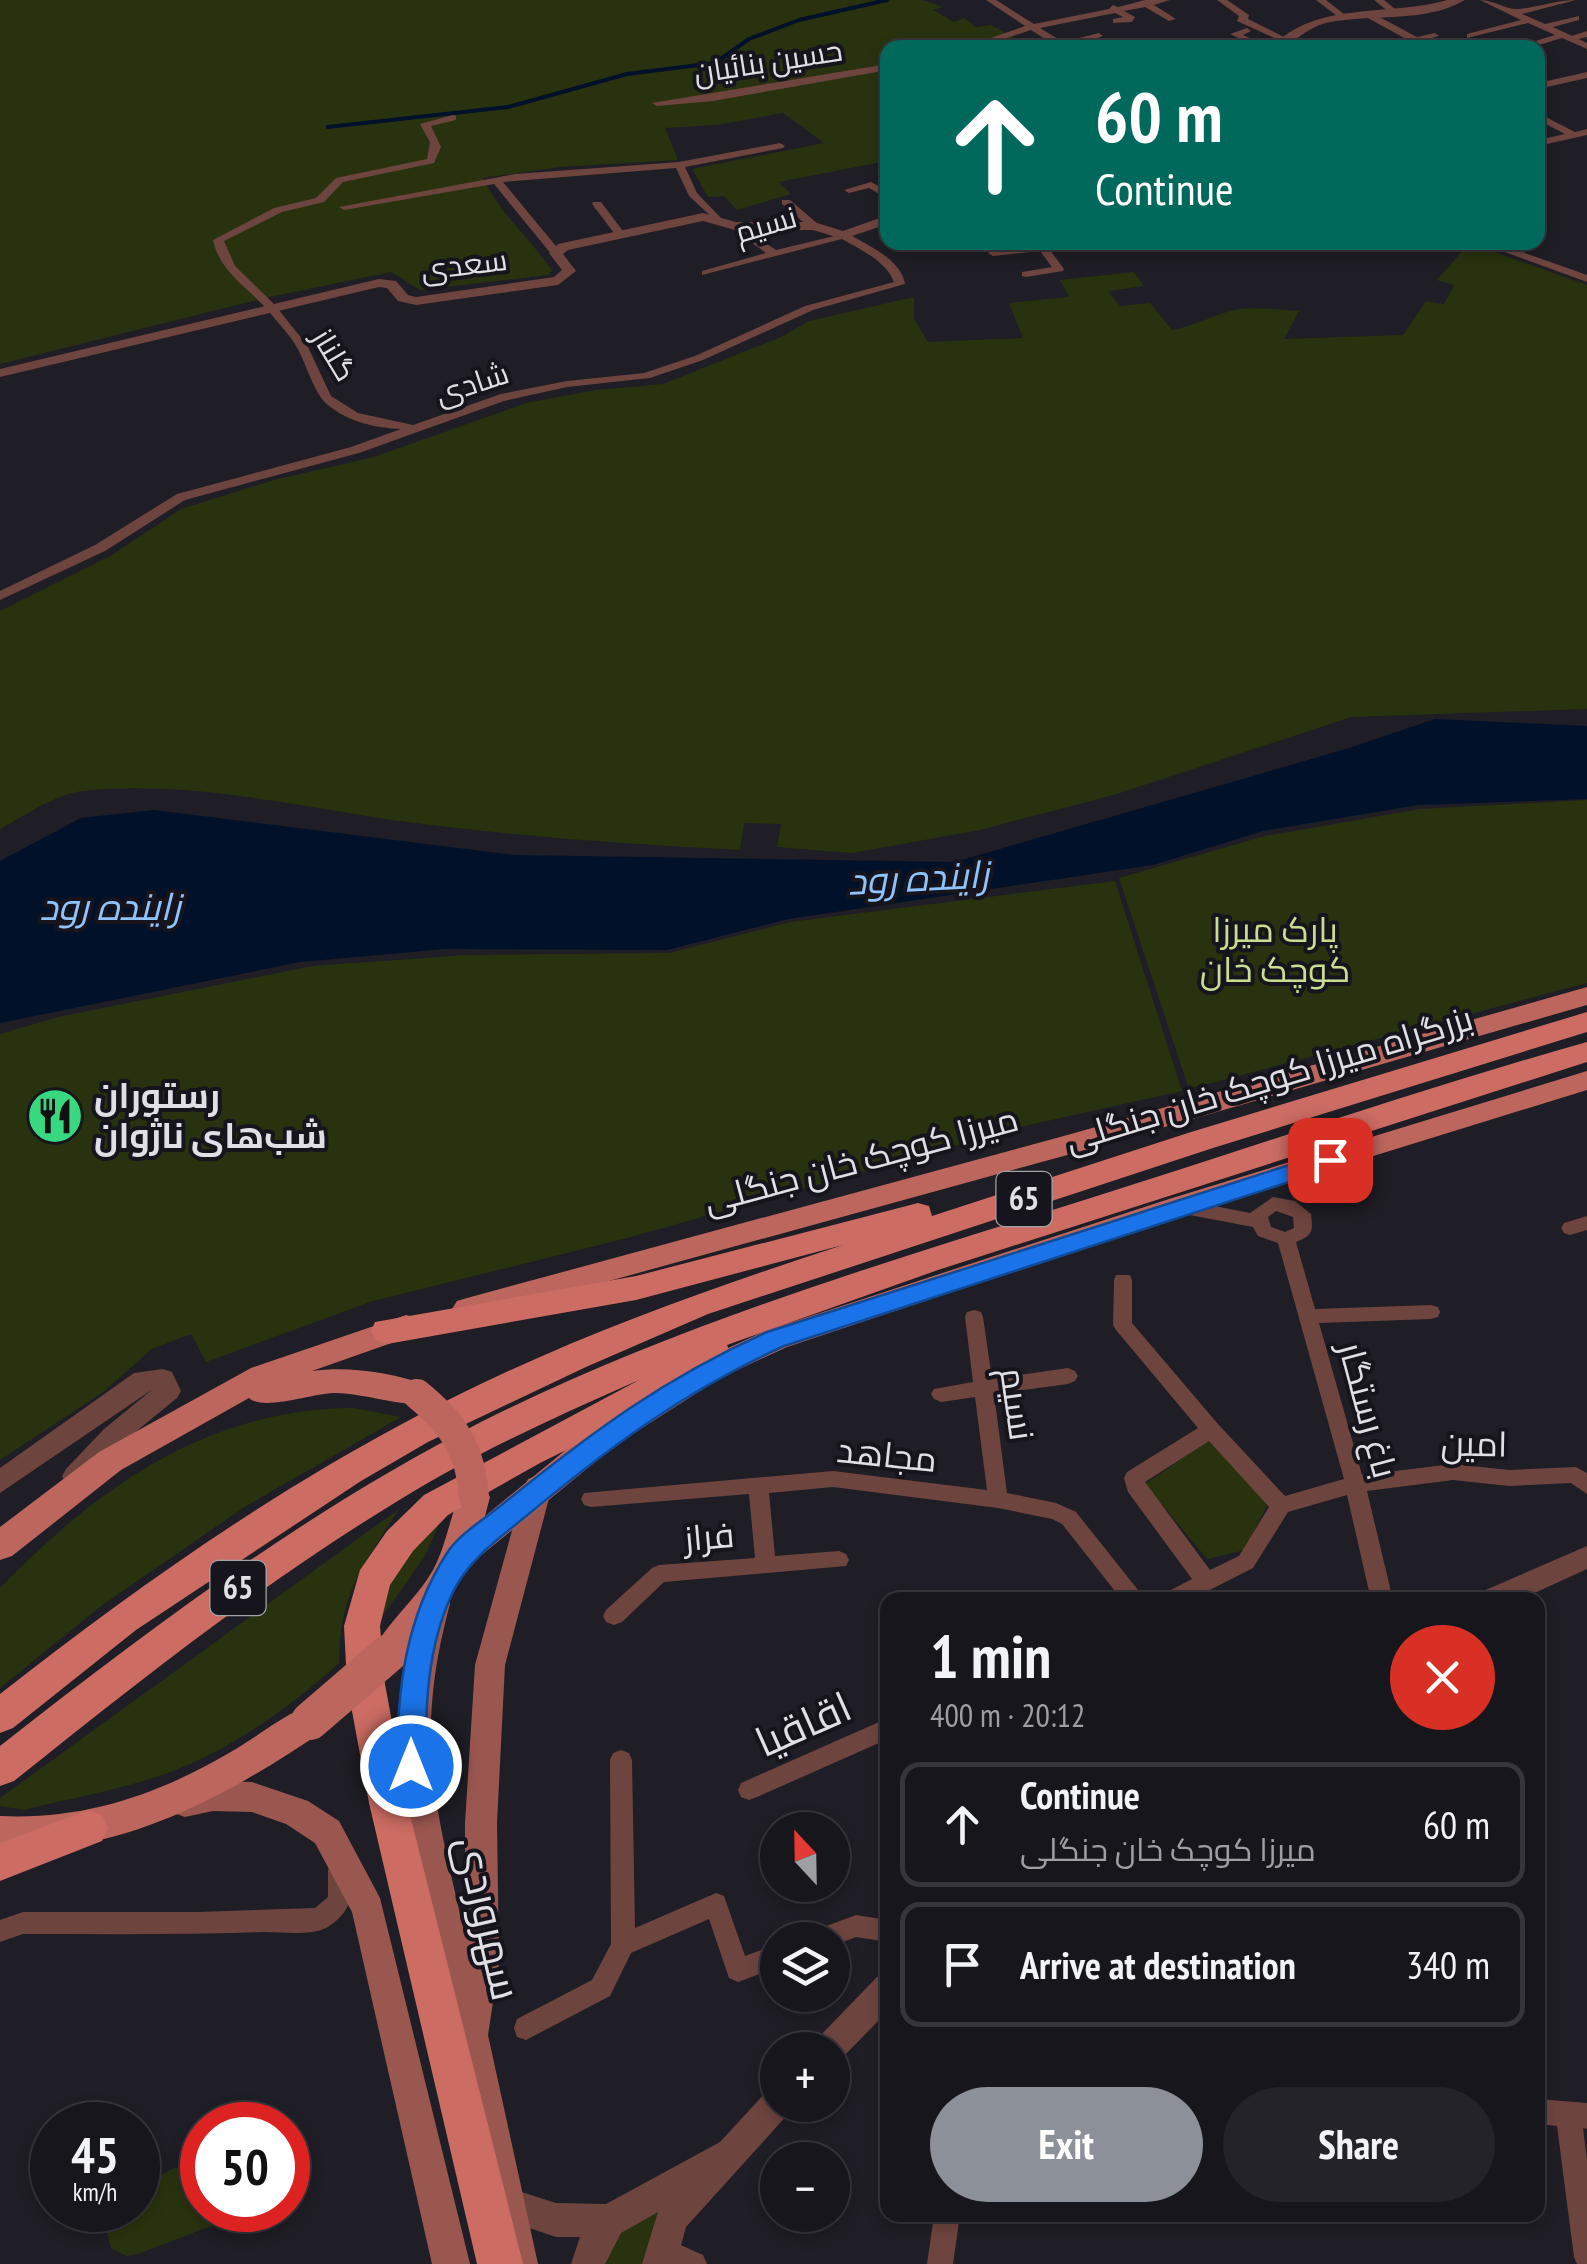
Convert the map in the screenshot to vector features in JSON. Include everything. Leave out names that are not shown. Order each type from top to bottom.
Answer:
[{"type":"highway","name":"بزرگراه میرزا کوچک خان جنگلی","points":[[482,1419],[697,1305],[1202,1140],[1587,1022]]},
{"type":"highway","name":"بزرگراه میرزا کوچک خان جنگلی","points":[[482,1419],[787,1308],[1587,1052]]},
{"type":"highway","points":[[387,1331],[636,1288],[1202,1140]]},
{"type":"highway","points":[[500,2264],[374,1733],[362,1626],[373,1580],[400,1541],[436,1505],[528,1453],[614,1412],[787,1308]]},
{"type":"highway","name":"65","points":[[0,1716],[123,1619],[349,1470],[482,1419]]},
{"type":"highway","name":"65","points":[[0,1769],[152,1650],[482,1419]]},
{"type":"highway","points":[[0,1862],[88,1828]]},
{"type":"main road","name":"میرزا کوچک خان جنگلی","points":[[167,1428],[262,1376],[387,1331],[1072,1144],[1587,996]]},
{"type":"main road","points":[[459,1556],[538,1487],[606,1435],[710,1369],[776,1339],[1179,1206],[1587,1080]]},
{"type":"main road","points":[[0,1546],[48,1504],[167,1428],[225,1404],[305,1383],[340,1378],[385,1382],[417,1394],[453,1424],[474,1471],[474,1498],[459,1556],[439,1592],[389,1653],[310,1721],[209,1783],[145,1810],[88,1828],[36,1838],[0,1833]]},
{"type":"main road","points":[[473,2045],[482,1963],[481,1823],[490,1665],[538,1487]]},
{"type":"main road","name":"سهروردی","points":[[439,1592],[422,1644],[411,1703],[411,1766],[422,1832],[520,2264]]},
{"type":"main road","points":[[145,1810],[213,1796],[252,1797],[296,1812],[327,1832],[368,1909],[451,2264]]},
{"type":"street","points":[[991,0],[1055,40]]},
{"type":"street","points":[[991,40],[1108,9],[1166,0]]},
{"type":"street","points":[[1221,0],[1270,40]]},
{"type":"street","points":[[1320,0],[1340,14]]},
{"type":"street","points":[[1378,0],[1397,14]]},
{"type":"street","points":[[1283,40],[1314,21],[1340,14],[1397,14],[1459,0]]},
{"type":"street","points":[[1484,0],[1587,46]]},
{"type":"street","points":[[1514,13],[1572,0]]},
{"type":"street","points":[[1145,3],[1172,19]]},
{"type":"street","points":[[1091,4],[1132,18],[1116,21]]},
{"type":"street","points":[[985,15],[1005,11]]},
{"type":"street","points":[[1366,14],[1414,40],[1436,36]]},
{"type":"street","points":[[1544,26],[1576,18]]},
{"type":"street","points":[[1470,36],[1530,20]]},
{"type":"street","points":[[1247,31],[1234,34],[1259,40]]},
{"type":"street","points":[[1545,42],[1587,34]]},
{"type":"street","points":[[1085,40],[1099,36]]},
{"type":"street","name":"حسین بنائیان","points":[[657,104],[880,70]]},
{"type":"street","points":[[1545,84],[1587,75]]},
{"type":"street","points":[[451,188],[430,161],[436,154],[436,142],[425,124],[453,118]]},
{"type":"street","points":[[1545,120],[1574,134]]},
{"type":"street","points":[[1545,141],[1587,132]]},
{"type":"street","points":[[344,207],[496,180],[679,164],[780,146]]},
{"type":"street","name":"گلناز","points":[[422,427],[387,426],[351,414],[324,397],[302,344],[270,306],[236,275],[219,250],[218,240],[278,210],[320,200],[340,180],[430,161]]},
{"type":"street","points":[[679,164],[693,194],[716,218],[736,226],[775,254]]},
{"type":"street","points":[[496,180],[556,252]]},
{"type":"street","points":[[849,190],[871,186],[880,191]]},
{"type":"street","points":[[786,202],[814,226]]},
{"type":"street","points":[[597,204],[621,235]]},
{"type":"street","name":"سعدی","points":[[0,372],[378,283],[391,284],[403,298],[416,301],[558,280],[569,271],[556,252],[564,247],[716,218]]},
{"type":"street","points":[[736,226],[814,226],[843,235],[880,222]]},
{"type":"street","name":"نسیم","points":[[706,273],[843,235]]},
{"type":"street","name":"شادی","points":[[0,596],[100,548],[182,497],[355,450],[502,398],[567,384],[646,376],[699,358],[809,308],[900,284],[899,276],[881,258],[843,235]]},
{"type":"street","points":[[993,253],[1011,250]]},
{"type":"street","points":[[1026,274],[1059,269],[1044,250]]},
{"type":"street","points":[[1505,250],[1587,279]]},
{"type":"street","points":[[1258,1221],[1261,1210],[1281,1204],[1290,1172]]},
{"type":"street","name":"باغ رستگار","points":[[1281,1204],[1296,1209],[1306,1225],[1300,1235],[1286,1239],[1380,1592]]},
{"type":"street","points":[[1179,1206],[1258,1221],[1270,1236],[1286,1239]]},
{"type":"street","points":[[1123,1280],[1123,1325],[1211,1430],[1282,1506],[1246,1562],[1186,1592]]},
{"type":"street","points":[[1308,1316],[1431,1312]]},
{"type":"street","name":"نسیم","points":[[974,1318],[998,1500]]},
{"type":"street","points":[[942,1394],[1068,1376]]},
{"type":"street","points":[[0,1482],[143,1380],[164,1380],[168,1386],[165,1395],[113,1436],[48,1504]]},
{"type":"street","points":[[1207,1582],[1134,1478],[1211,1430]]},
{"type":"street","name":"امین","points":[[1282,1506],[1354,1484],[1453,1472],[1508,1478],[1576,1475],[1587,1486]]},
{"type":"street","name":"مجاهد","points":[[590,1499],[833,1479],[998,1500],[1056,1511],[1069,1518],[1129,1592]]},
{"type":"street","points":[[758,1486],[766,1566]]},
{"type":"street","points":[[1508,1592],[1587,1557]]},
{"type":"street","name":"فراز","points":[[614,1616],[659,1574],[839,1560]]},
{"type":"street","name":"اقاقیا","points":[[749,1790],[880,1732]]},
{"type":"street","points":[[526,2028],[601,1988],[622,1944],[621,1760]]},
{"type":"street","points":[[0,1930],[22,1923],[198,1924],[320,1919],[340,1902],[339,1855]]},
{"type":"street","points":[[622,1944],[716,1904],[738,1970],[760,1962]]},
{"type":"street","points":[[850,1928],[880,1930]]},
{"type":"street","points":[[845,2032],[880,1996]]},
{"type":"street","points":[[1545,2113],[1577,2115],[1587,2257]]},
{"type":"street","points":[[694,2264],[661,2257],[672,2218],[760,2121]]},
{"type":"street","points":[[588,2264],[590,2252],[609,2222],[727,2155]]},
{"type":"street","points":[[508,2205],[556,2220],[609,2222]]},
{"type":"street","points":[[940,2264],[946,2222]]},
{"type":"green space","points":[[0,0],[922,0],[943,7],[933,10],[954,22],[964,18],[976,27],[991,25],[1019,40],[880,40],[880,162],[779,182],[791,194],[737,210],[724,196],[708,197],[692,169],[824,143],[783,113],[717,125],[665,128],[678,160],[559,167],[483,178],[506,214],[552,270],[549,275],[420,290],[391,272],[265,298],[0,364]]},
{"type":"green space","points":[[1463,250],[1489,250],[1587,285],[1587,709],[1351,717],[1117,794],[980,830],[852,853],[777,847],[781,824],[744,823],[740,850],[697,848],[484,831],[242,796],[162,789],[73,793],[0,829],[0,611],[112,555],[181,509],[274,480],[374,457],[526,403],[595,390],[663,384],[781,337],[809,321],[914,297],[914,319],[928,342],[1023,338],[1009,303],[1069,297],[1060,280],[1134,272],[1144,286],[1108,291],[1120,306],[1150,303],[1172,330],[1234,310],[1299,311],[1284,339],[1403,335],[1426,301],[1444,304],[1454,285],[1437,280]]},
{"type":"green space","name":"پارک میرزا کوچک خان","points":[[1587,800],[1587,983],[1189,1089],[1119,878],[1265,836],[1420,809]]},
{"type":"green space","name":"پارک میرزا کوچک خان","points":[[1115,881],[1182,1091],[1029,1125],[631,1237],[370,1302],[206,1362],[191,1334],[152,1349],[102,1393],[0,1460],[0,1034],[58,1017],[312,966],[467,955],[669,953],[790,922]]},
{"type":"green space","points":[[353,1408],[401,1417],[246,1506],[101,1606],[0,1688],[0,1588],[76,1517],[158,1460],[203,1439],[250,1422],[300,1412]]},
{"type":"green space","points":[[1212,1438],[1267,1505],[1245,1550],[1207,1559],[1145,1484]]},
{"type":"green space","points":[[446,1508],[425,1556],[372,1631],[392,1568]]},
{"type":"green space","points":[[399,1509],[364,1565],[349,1598],[339,1663],[287,1706],[230,1744],[170,1772],[24,1810],[0,1806],[0,1798]]},
{"type":"green space","points":[[180,2167],[180,2232],[196,2232],[138,2254],[127,2256],[111,2248],[107,2232],[160,2232],[160,2176]]},
{"type":"green space","points":[[663,2204],[647,2264],[603,2264],[615,2235]]},
{"type":"water","name":"زاینده رود","points":[[1435,719],[1587,726],[1587,799],[1418,805],[1263,831],[1153,865],[788,919],[667,950],[445,949],[300,962],[0,1023],[0,861],[81,818],[154,810],[515,855],[955,862],[1346,749]]},
{"type":"waterway","points":[[328,127],[508,107],[627,74],[715,63],[749,39],[799,20],[887,0]]},
{"type":"place","name":"رستوران شب‌های ناژوان","points":[[55,1116]]},
{"type":"route","points":[[411,1766],[411,1703],[422,1644],[439,1592],[459,1556],[538,1487],[606,1435],[710,1369],[776,1339],[1330,1160]]}]
